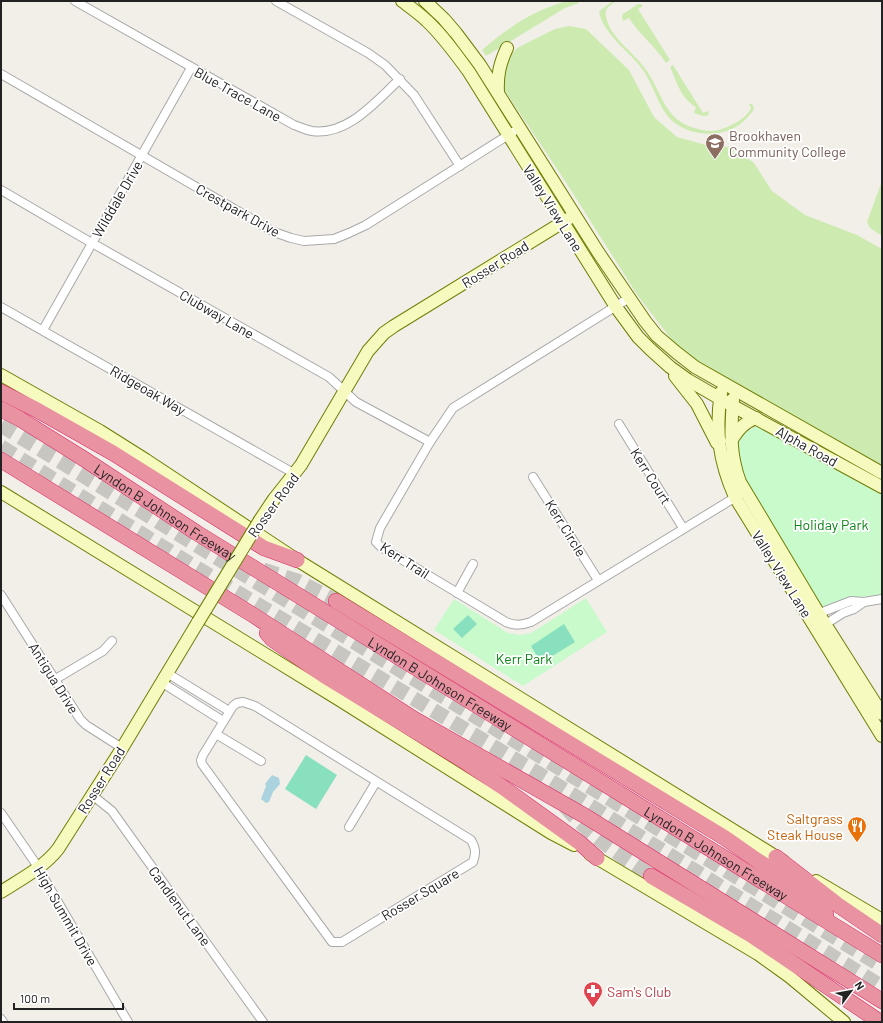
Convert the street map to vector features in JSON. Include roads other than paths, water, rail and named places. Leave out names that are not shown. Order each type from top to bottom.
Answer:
[{"type":"highway","points":[[1,392],[107,449],[264,548],[297,560]]},
{"type":"highway","name":"Lyndon B Johnson Freeway","points":[[1,409],[20,419],[81,457],[197,533],[882,955]]},
{"type":"highway","points":[[1,460],[253,615],[414,718],[585,816],[881,1000]]},
{"type":"highway","points":[[336,601],[730,841],[813,899],[836,926]]},
{"type":"highway","points":[[253,615],[272,639],[325,676],[464,761],[580,843],[597,858]]},
{"type":"highway","points":[[776,857],[838,905],[882,935]]},
{"type":"highway","points":[[651,876],[751,935],[880,1022]]},
{"type":"main road","name":"Valley View Lane","points":[[402,1],[426,19],[451,47],[469,72],[616,307],[638,337],[688,380],[733,406]]},
{"type":"main road","name":"Valley View Lane","points":[[425,1],[444,19],[476,59],[574,215],[645,322],[662,340],[695,367],[734,390],[731,441],[733,461],[740,482],[740,494]]},
{"type":"main road","points":[[498,93],[499,70],[507,48]]},
{"type":"main road","name":"Rosser Road","points":[[1,892],[49,860],[58,848],[122,748],[260,520],[295,474],[368,351],[394,326],[574,215]]},
{"type":"main road","points":[[662,359],[697,404],[720,452]]},
{"type":"main road","name":"Lyndon B Johnson Freeway","points":[[1,375],[100,431],[297,560],[776,857],[882,920]]},
{"type":"main road","name":"Valley View Lane","points":[[723,383],[720,399],[718,430],[720,452],[725,473],[740,494],[818,622],[882,736]]},
{"type":"main road","name":"Alpha Road","points":[[734,390],[882,473]]},
{"type":"main road","name":"Alpha Road","points":[[733,406],[882,487]]},
{"type":"main road","points":[[731,441],[743,424],[756,418]]},
{"type":"main road","points":[[1,492],[338,699],[551,833],[597,858],[772,963],[844,1022]]},
{"type":"main road","name":"Valley View Lane","points":[[818,622],[882,714]]},
{"type":"street","name":"Blue Trace Lane","points":[[75,1],[294,125],[312,131],[330,130],[347,125],[367,110],[400,79]]},
{"type":"street","points":[[276,1],[368,53],[385,65],[400,79],[421,105],[460,166]]},
{"type":"street","name":"Wilddale Drive","points":[[43,330],[191,68]]},
{"type":"street","name":"Crestpark Drive","points":[[1,74],[274,232],[304,241],[334,239],[349,234],[366,225],[520,127]]},
{"type":"street","name":"Clubway Lane","points":[[1,190],[329,377],[356,402],[430,442]]},
{"type":"street","name":"Kerr Trail","points":[[629,298],[459,403],[448,414],[430,442],[380,528],[376,542],[381,547],[506,622],[522,625],[531,622],[740,494]]},
{"type":"street","name":"Ridgeoak Way","points":[[1,307],[295,474]]},
{"type":"street","name":"Kerr Court","points":[[619,424],[683,528]]},
{"type":"street","name":"Kerr Circle","points":[[533,477],[598,580]]},
{"type":"street","points":[[457,593],[473,564]]},
{"type":"street","name":"Antigua Drive","points":[[1,595],[80,719],[86,725],[122,748]]},
{"type":"street","points":[[818,622],[850,602],[864,602],[882,599]]},
{"type":"street","points":[[54,680],[103,651],[112,641]]},
{"type":"street","points":[[164,678],[229,711]]},
{"type":"street","points":[[164,678],[223,721]]},
{"type":"street","name":"Rosser Square","points":[[237,703],[248,703],[471,840],[475,846],[476,852],[473,862],[342,942],[332,942],[202,764],[201,760],[203,755],[223,721],[229,711],[237,703]]},
{"type":"street","points":[[216,734],[260,761]]},
{"type":"street","points":[[349,826],[376,782]]},
{"type":"street","name":"Candlenut Lane","points":[[92,795],[112,811],[263,1022]]},
{"type":"street","name":"High Summit Drive","points":[[1,813],[38,868],[128,1022]]},
{"type":"water","points":[[272,775],[279,778],[280,784],[273,792],[269,802],[266,803],[261,799],[266,786],[265,784]]},
{"type":"tunnel","points":[[1,425],[882,966]]},
{"type":"tunnel","points":[[1,447],[195,567],[539,774],[882,987]]},
{"type":"tunnel","points":[[263,570],[297,581],[336,601]]},
{"type":"tunnel","points":[[565,806],[595,835],[651,876]]},
{"type":"place","name":"Brookhaven Community College","points":[[715,160]]},
{"type":"place","name":"Saltgrass Steak House","points":[[857,843]]},
{"type":"place","name":"Sam's Club","points":[[593,1008]]},
{"type":"park label","name":"Holiday Park","points":[[831,524]]},
{"type":"park label","name":"Kerr Park","points":[[524,658]]}]
